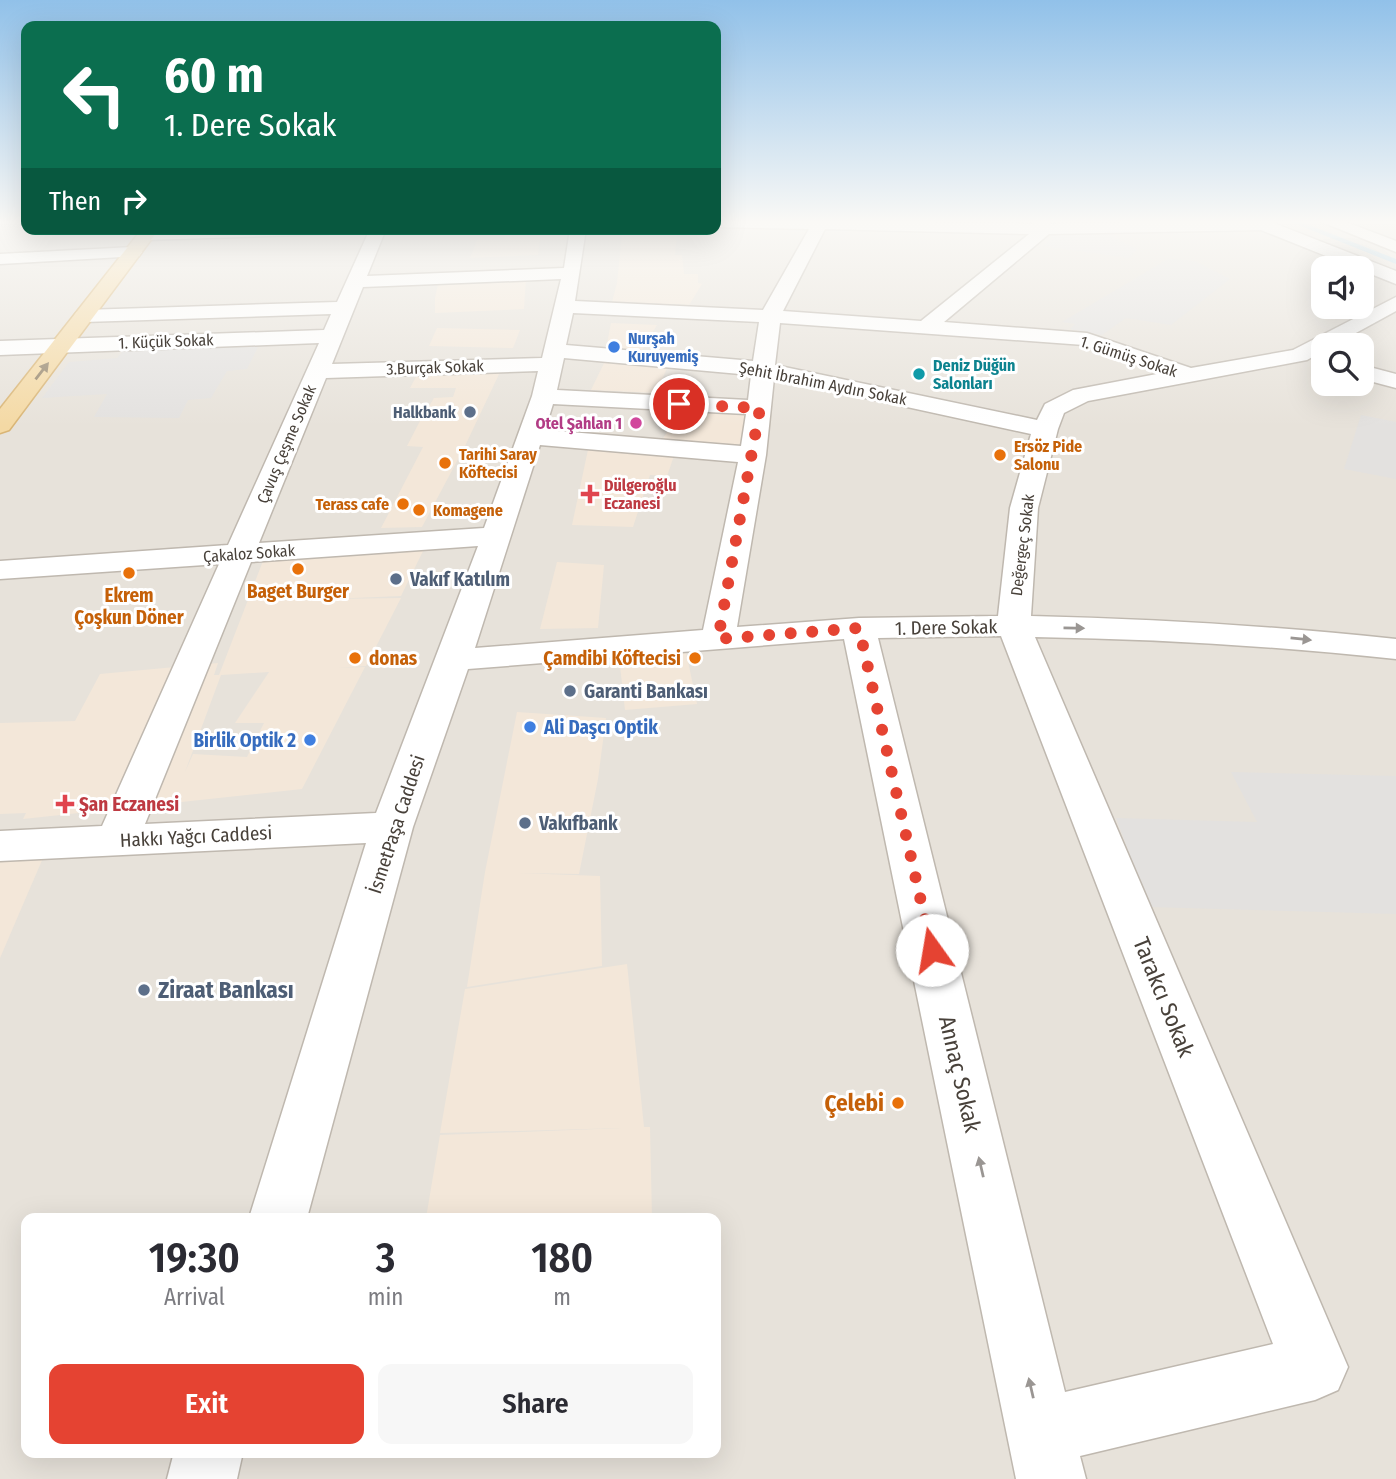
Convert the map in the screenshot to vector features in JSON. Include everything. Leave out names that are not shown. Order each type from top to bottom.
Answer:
[{"type":"main road","points":[[0,425],[105,289]]},
{"type":"street","name":"Çavuş Çeşme Sokak","points":[[117,840],[352,289]]},
{"type":"street","points":[[569,289],[544,396],[529,436],[753,455]]},
{"type":"street","points":[[718,639],[753,455],[770,316],[784,289]]},
{"type":"street","points":[[927,326],[969,289]]},
{"type":"street","name":"Değergeç Sokak","points":[[1350,333],[1396,303]]},
{"type":"street","name":"1. Gümüş Sokak","points":[[565,307],[770,316],[1087,339],[1191,376]]},
{"type":"street","points":[[84,316],[344,308]]},
{"type":"street","name":"1. Küçük Sokak","points":[[0,348],[332,336]]},
{"type":"street","name":"Şehit İbrahim Aydın Sokak","points":[[554,357],[764,369],[1045,429]]},
{"type":"street","name":"3.Burçak Sokak","points":[[317,371],[554,357]]},
{"type":"street","name":"Değergeç Sokak","points":[[1014,626],[1024,508],[1045,429],[1054,409],[1081,395],[1311,358]]},
{"type":"street","points":[[1374,375],[1396,381]]},
{"type":"street","points":[[544,396],[760,408]]},
{"type":"street","name":"İsmetPaşa Caddesi","points":[[279,1213],[393,827],[497,537],[529,436]]},
{"type":"street","name":"Çakaloz Sokak","points":[[0,570],[497,537]]},
{"type":"street","name":"1. Dere Sokak","points":[[454,660],[859,628],[1014,626],[1295,638],[1396,649]]},
{"type":"street","name":"Tarakcı Sokak","points":[[1014,626],[1315,1367],[1046,1455]]},
{"type":"street","name":"Annaç Sokak","points":[[859,628],[1046,1455]]},
{"type":"street","name":"Hakkı Yağcı Caddesi","points":[[0,846],[393,827]]},
{"type":"street","points":[[202,1479],[207,1458]]},
{"type":"shaded area","points":[[0,289],[1311,289],[1311,319],[1374,319],[1374,289],[1396,289],[1396,1479],[0,1479]]},
{"type":"shaded area","points":[[437,289],[525,289],[524,309],[435,313]]},
{"type":"shaded area","points":[[615,289],[699,289],[689,305],[612,302]]},
{"type":"shaded area","points":[[1117,289],[1217,289],[1171,325],[1126,318],[1102,335],[1070,329],[1075,324],[1062,322]]},
{"type":"shaded area","points":[[611,323],[657,325],[641,352],[606,349]]},
{"type":"shaded area","points":[[437,328],[520,330],[513,348],[429,346]]},
{"type":"shaded area","points":[[244,341],[244,346],[258,347],[247,369],[227,371],[211,398],[188,400],[179,418],[94,417],[107,394],[42,398],[69,362],[117,358],[128,345]]},
{"type":"shaded area","points":[[606,359],[668,366],[656,393],[591,390]]},
{"type":"shaded area","points":[[501,370],[422,527],[381,528],[423,447],[407,446],[420,421],[434,398],[453,397],[456,388],[410,388],[418,373]]},
{"type":"shaded area","points":[[683,408],[750,413],[746,445],[662,440]]},
{"type":"shaded area","points":[[1361,415],[1396,422],[1396,479],[1344,469]]},
{"type":"shaded area","points":[[589,445],[675,453],[667,476],[650,475],[633,527],[572,525]]},
{"type":"shaded area","points":[[424,549],[401,596],[329,599],[401,598],[366,666],[338,668],[365,667],[302,789],[23,819],[26,813],[0,814],[0,723],[75,721],[100,674],[218,663],[214,675],[219,675],[263,561]],"holes":[[[269,672],[235,723],[264,723],[247,757],[193,754],[185,772],[221,675]]]},
{"type":"shaded area","points":[[557,562],[604,565],[598,628],[540,629]]},
{"type":"shaded area","points":[[686,652],[697,704],[625,710],[619,657]]},
{"type":"shaded area","points":[[517,712],[606,718],[598,779],[579,874],[519,873],[600,876],[602,966],[467,987],[485,872]]},
{"type":"shaded area","points":[[1231,772],[1396,776],[1396,914],[1149,907],[1116,818],[1257,822]]},
{"type":"shaded area","points":[[46,851],[0,958],[0,856]]},
{"type":"shaded area","points":[[627,964],[644,1127],[650,1127],[652,1213],[427,1213],[440,1135],[622,1128],[440,1133],[465,989]]},
{"type":"place","name":"Nurşah Kuruyemiş","points":[[614,347]]},
{"type":"place","name":"Deniz Düğün Salonları","points":[[919,374]]},
{"type":"place","name":"Halkbank","points":[[470,412]]},
{"type":"place","name":"Otel Şahlan 1","points":[[636,423]]},
{"type":"place","name":"Ersöz Pide Salonu","points":[[1000,455]]},
{"type":"place","name":"Tarihi Saray Köftecisi","points":[[445,463]]},
{"type":"place","name":"Dülgeroğlu Eczanesi","points":[[590,494]]},
{"type":"place","name":"Terass cafe","points":[[403,504]]},
{"type":"place","name":"Komagene","points":[[419,510]]},
{"type":"place","name":"Baget Burger","points":[[298,569]]},
{"type":"place","name":"Ekrem Çoşkun Döner","points":[[129,573]]},
{"type":"place","name":"Vakıf Katılım","points":[[396,579]]},
{"type":"place","name":"donas","points":[[355,658]]},
{"type":"place","name":"Çamdibi Köftecisi","points":[[695,658]]},
{"type":"place","name":"Garanti Bankası","points":[[570,691]]},
{"type":"place","name":"Ali Daşcı Optik","points":[[530,727]]},
{"type":"place","name":"Birlik Optik 2","points":[[310,740]]},
{"type":"place","name":"Şan Eczanesi","points":[[65,804]]},
{"type":"place","name":"Vakıfbank","points":[[525,823]]},
{"type":"place","name":"Ziraat Bankası","points":[[144,990]]},
{"type":"place","name":"Çelebi","points":[[898,1103]]},
{"type":"route","points":[[679,404],[760,408],[718,639],[859,628],[932,950]]}]
